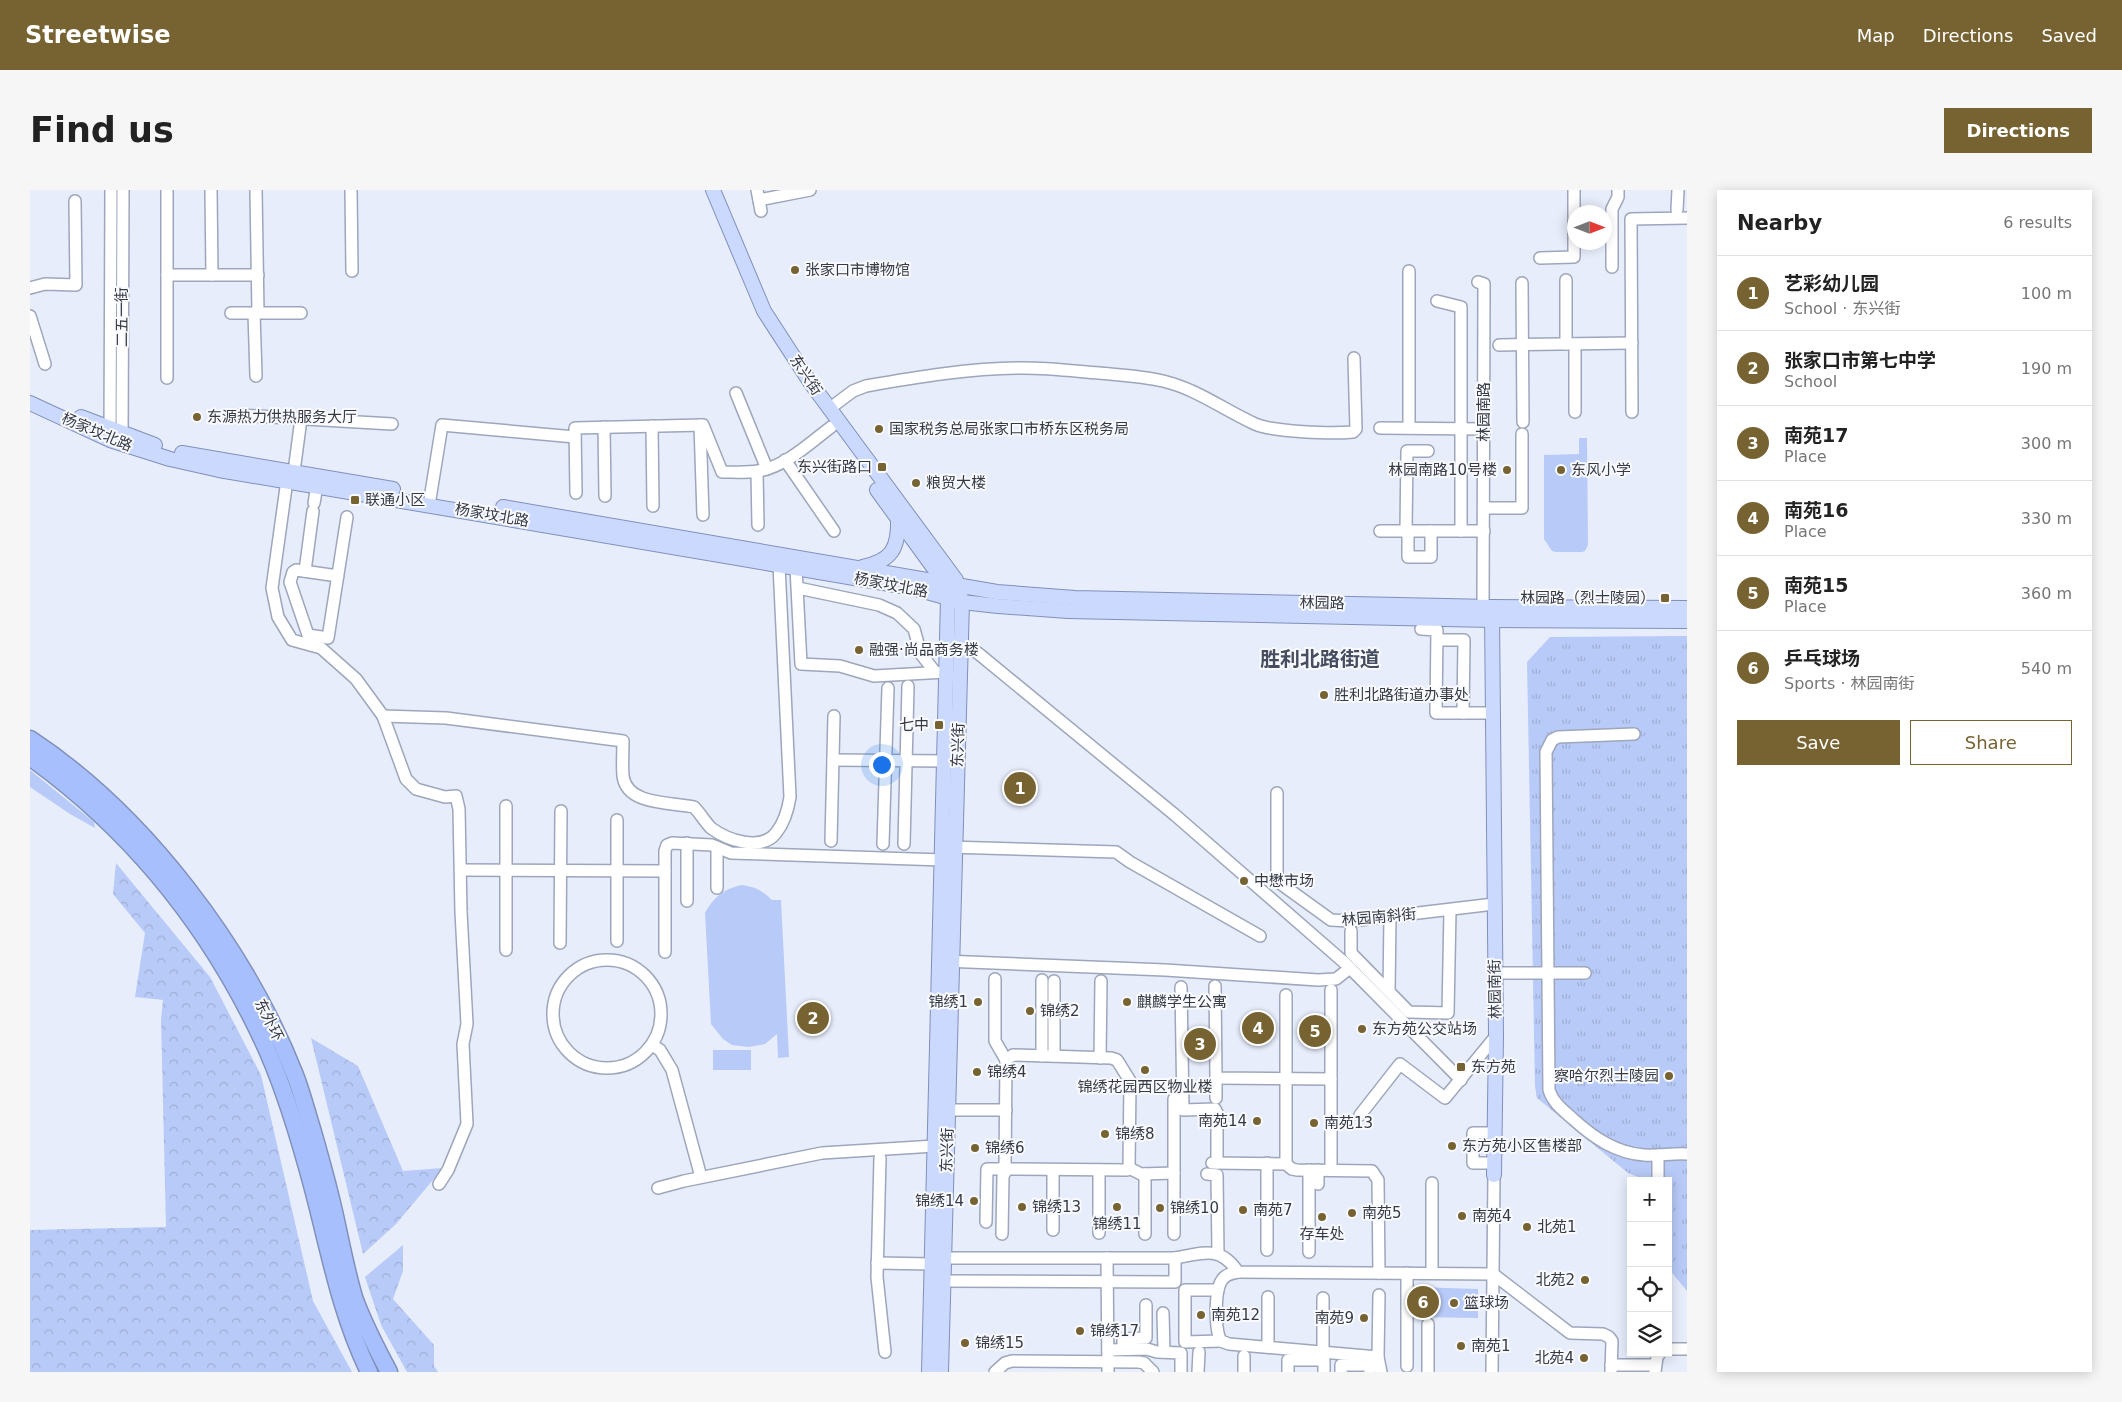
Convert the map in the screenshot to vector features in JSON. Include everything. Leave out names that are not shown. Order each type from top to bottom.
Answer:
[{"type":"highway","name":"东外环","points":[[30,738],[81,777],[124,816],[210,918],[247,978],[295,1075],[325,1175],[344,1263],[355,1298],[369,1334],[389,1372]]},
{"type":"highway","name":"东外环","points":[[30,757],[110,822],[153,867],[198,927],[231,979],[263,1040],[289,1108],[308,1168],[341,1302],[356,1345],[369,1372]]},
{"type":"main road","name":"东兴街","points":[[704,190],[723,240],[758,318],[825,412],[942,561],[958,586],[962,602],[961,648],[947,851]]},
{"type":"main road","name":"东兴街","points":[[713,190],[764,311],[810,382],[831,427],[944,584],[948,598],[941,672],[947,851],[942,1110],[936,1260]]},
{"type":"main road","name":"杨家坟北路","points":[[30,394],[116,436]]},
{"type":"main road","name":"杨家坟北路","points":[[30,403],[116,436],[172,451],[290,477],[858,568],[958,586]]},
{"type":"main road","name":"杨家坟北路","points":[[430,500],[913,588],[962,602]]},
{"type":"main road","points":[[858,568],[882,561],[890,555],[896,546],[899,535],[898,518]]},
{"type":"main road","points":[[942,561],[965,579],[989,591]]},
{"type":"main road","name":"林园路","points":[[958,586],[989,591],[1075,598],[1489,611],[1687,621]]},
{"type":"main road","name":"林园路","points":[[962,602],[1068,611],[1489,611],[1687,608]]},
{"type":"main road","name":"林园南街","points":[[1489,611],[1496,1036],[1494,1169]]},
{"type":"main road","name":"东兴街","points":[[941,1372],[936,1260],[935,1146],[942,1110]]},
{"type":"main road","name":"东兴街","points":[[929,1372],[937,1281]]},
{"type":"street","name":"二五一街","points":[[111,190],[116,436]]},
{"type":"street","name":"二五一街","points":[[116,436],[123,190]]},
{"type":"street","points":[[167,190],[167,378]]},
{"type":"street","points":[[211,190],[212,275]]},
{"type":"street","points":[[256,190],[258,275],[256,376]]},
{"type":"street","points":[[351,190],[352,270]]},
{"type":"street","points":[[759,200],[810,190]]},
{"type":"street","points":[[1540,258],[1574,257],[1574,190]]},
{"type":"street","points":[[1612,267],[1612,208],[1618,197],[1618,190]]},
{"type":"street","points":[[1678,190],[1678,210]]},
{"type":"street","points":[[30,288],[45,284],[76,285],[75,201]]},
{"type":"street","points":[[1632,412],[1631,219],[1685,223]]},
{"type":"street","points":[[1409,272],[1409,428]]},
{"type":"street","points":[[167,275],[258,275]]},
{"type":"street","points":[[1566,280],[1575,412]]},
{"type":"street","name":"林园南路","points":[[1478,282],[1484,284],[1484,531],[1489,611]]},
{"type":"street","points":[[1484,508],[1522,508],[1522,283]]},
{"type":"street","points":[[1437,301],[1461,306],[1461,531]]},
{"type":"street","points":[[231,313],[301,313]]},
{"type":"street","points":[[30,316],[45,364]]},
{"type":"street","points":[[1499,344],[1632,343]]},
{"type":"street","points":[[825,412],[853,391],[866,386],[966,372],[1023,368],[1139,377],[1164,381],[1199,394],[1268,428],[1339,433],[1353,432],[1356,429],[1354,358]]},
{"type":"street","points":[[736,393],[762,470],[758,525]]},
{"type":"street","points":[[239,415],[392,424]]},
{"type":"street","points":[[301,418],[272,588],[278,617],[292,640],[322,648],[356,679],[383,716],[406,779],[416,789],[445,797],[456,796],[459,809],[467,1024],[463,1044],[466,1124],[448,1170],[439,1184]]},
{"type":"street","points":[[430,500],[442,425],[575,438]]},
{"type":"street","points":[[700,425],[702,515]]},
{"type":"street","points":[[576,493],[575,428],[703,425],[722,472],[762,470],[785,460],[831,427]]},
{"type":"street","points":[[652,426],[653,506]]},
{"type":"street","points":[[604,427],[605,496]]},
{"type":"street","points":[[1380,428],[1461,431],[1484,429]]},
{"type":"street","points":[[1428,451],[1407,451],[1408,557],[1431,557],[1431,531]]},
{"type":"street","points":[[785,460],[834,531]]},
{"type":"street","points":[[305,571],[318,481]]},
{"type":"street","points":[[338,576],[296,570],[293,572],[290,582],[308,635],[328,638],[338,576],[347,517]]},
{"type":"street","points":[[1380,531],[1484,531]]},
{"type":"street","points":[[383,716],[446,718],[623,741],[623,778],[627,788],[636,795],[645,799],[694,807],[711,827],[730,839],[741,842],[764,841],[775,835],[781,826],[788,811],[790,797],[779,565]]},
{"type":"street","points":[[796,568],[802,664],[840,666],[874,676],[941,672]]},
{"type":"street","points":[[798,588],[879,605],[897,613],[914,629],[921,654],[941,672]]},
{"type":"street","points":[[1421,630],[1437,630],[1436,713],[1492,713]]},
{"type":"street","points":[[1442,640],[1464,640],[1463,713]]},
{"type":"street","points":[[961,648],[972,649],[979,654],[1175,815],[1350,968],[1461,1080]]},
{"type":"street","points":[[904,844],[908,686]]},
{"type":"street","points":[[883,844],[888,688]]},
{"type":"street","points":[[831,841],[834,716]]},
{"type":"street","points":[[1634,734],[1558,737],[1552,740],[1546,752],[1548,1090],[1552,1098],[1590,1134],[1603,1143],[1632,1153],[1658,1155],[1687,1154]]},
{"type":"street","points":[[833,760],[945,762]]},
{"type":"street","name":"林园南斜街","points":[[1277,793],[1277,881],[1330,920],[1351,921],[1494,904]]},
{"type":"street","points":[[506,806],[506,950]]},
{"type":"street","points":[[560,943],[561,811]]},
{"type":"street","points":[[617,820],[617,941]]},
{"type":"street","points":[[665,952],[665,851],[667,845],[683,843],[712,845],[731,853],[1116,852],[1130,862],[1260,936]]},
{"type":"street","points":[[679,856],[683,843]]},
{"type":"street","points":[[683,843],[687,900]]},
{"type":"street","points":[[717,888],[718,848]]},
{"type":"street","points":[[461,870],[665,871]]},
{"type":"street","points":[[1351,931],[1351,954],[1409,1012],[1448,1013],[1450,910]]},
{"type":"street","points":[[1389,991],[1390,917]]},
{"type":"street","points":[[604,959],[622,960],[639,968],[652,982],[660,998],[662,1016],[658,1034],[652,1045],[635,1061],[619,1067],[601,1068],[584,1063],[570,1053],[559,1039],[553,1022],[554,1004],[559,988],[570,973],[586,963],[604,959]]},
{"type":"street","points":[[946,961],[1165,970],[1318,980],[1336,979],[1350,968]]},
{"type":"street","points":[[1495,973],[1585,973]]},
{"type":"street","points":[[995,979],[995,1041],[1006,1060],[1006,1168],[1003,1176],[1002,1234]]},
{"type":"street","points":[[1048,981],[1048,1056]]},
{"type":"street","points":[[1100,1058],[1101,981]]},
{"type":"street","points":[[1215,986],[1216,1098]]},
{"type":"street","points":[[1182,987],[1184,1110],[1215,1109],[1215,1163],[1286,1164],[1292,1169],[1313,1170],[1368,1170],[1376,1175],[1378,1180],[1379,1273]]},
{"type":"street","points":[[1331,990],[1331,1170]]},
{"type":"street","points":[[1286,996],[1286,1164]]},
{"type":"street","points":[[1360,1115],[1400,1064],[1445,1098],[1496,1036]]},
{"type":"street","points":[[652,1045],[660,1050],[672,1070],[701,1177]]},
{"type":"street","points":[[1006,1060],[1013,1055],[1111,1058],[1117,1060],[1130,1081],[1129,1168]]},
{"type":"street","points":[[1216,1078],[1331,1079]]},
{"type":"street","points":[[1174,1099],[1174,1234]]},
{"type":"street","points":[[942,1110],[1006,1110]]},
{"type":"street","points":[[1494,1169],[1473,1163],[1473,1133],[1495,1133]]},
{"type":"street","points":[[658,1188],[701,1177],[822,1153],[935,1146]]},
{"type":"street","points":[[1658,1155],[1658,1177]]},
{"type":"street","points":[[880,1158],[877,1277],[885,1352]]},
{"type":"street","points":[[1267,1164],[1268,1250]]},
{"type":"street","points":[[986,1222],[987,1169],[1127,1170],[1129,1168]]},
{"type":"street","points":[[1129,1168],[1145,1174],[1174,1173]]},
{"type":"street","name":"林园南街","points":[[1492,1372],[1494,1169]]},
{"type":"street","points":[[1053,1170],[1053,1230]]},
{"type":"street","points":[[1099,1170],[1099,1233]]},
{"type":"street","points":[[1313,1170],[1318,1184]]},
{"type":"street","points":[[1309,1252],[1313,1170]]},
{"type":"street","points":[[1145,1174],[1146,1234]]},
{"type":"street","points":[[1208,1174],[1216,1175],[1218,1254]]},
{"type":"street","points":[[1432,1183],[1432,1273]]},
{"type":"street","points":[[878,1263],[936,1260],[1175,1258],[1218,1254],[1224,1256],[1238,1272]]},
{"type":"street","points":[[1107,1258],[1108,1367]]},
{"type":"street","points":[[937,1281],[1175,1282],[1175,1258]]},
{"type":"street","points":[[1221,1342],[1217,1335],[1218,1290],[1221,1281],[1228,1274],[1238,1272],[1493,1274],[1570,1333],[1603,1334],[1609,1336],[1612,1341],[1611,1368],[1655,1369]]},
{"type":"street","points":[[1407,1273],[1407,1366]]},
{"type":"street","points":[[1218,1290],[1185,1290],[1185,1342],[1221,1342],[1378,1357]]},
{"type":"street","points":[[1379,1295],[1378,1357],[1381,1372]]},
{"type":"street","points":[[1268,1297],[1268,1347]]},
{"type":"street","points":[[1323,1298],[1323,1352]]},
{"type":"street","points":[[1123,1349],[1124,1339],[1146,1338],[1146,1305]]},
{"type":"street","points":[[1163,1313],[1164,1352]]},
{"type":"street","points":[[1428,1324],[1428,1372]]},
{"type":"street","points":[[1108,1350],[1147,1349],[1181,1353],[1181,1372]]},
{"type":"street","points":[[1672,1349],[1687,1349]]},
{"type":"street","points":[[1198,1372],[1199,1352]]},
{"type":"street","points":[[1244,1356],[1244,1372]]},
{"type":"street","points":[[1288,1372],[1288,1360],[1324,1360],[1324,1372]]},
{"type":"street","points":[[995,1372],[1005,1363],[1035,1367],[1137,1367],[1144,1363],[1153,1372]]},
{"type":"street","points":[[1341,1372],[1341,1365],[1370,1365],[1370,1372]]},
{"type":"green space","points":[[1579,438],[1587,438],[1588,545],[1585,551],[1582,552],[1556,552],[1552,551],[1544,539],[1544,455],[1579,454]]},
{"type":"green space","name":"察哈尔烈士陵园","points":[[1687,636],[1687,1291],[1672,1273],[1672,1177],[1638,1177],[1628,1173],[1537,1098],[1535,1086],[1527,662],[1550,637]]},
{"type":"green space","points":[[30,770],[94,822],[95,828],[30,787]]},
{"type":"green space","points":[[116,863],[210,977],[261,1075],[313,1301],[352,1372],[30,1372],[30,1230],[166,1227],[161,1020],[163,1000],[135,997],[145,933],[113,894]]},
{"type":"green space","points":[[742,885],[758,890],[772,900],[781,900],[789,1057],[778,1058],[777,1034],[765,1044],[749,1047],[732,1045],[723,1039],[711,1024],[705,913],[720,894]]},
{"type":"green space","points":[[311,1038],[358,1066],[403,1171],[443,1168],[396,1224],[363,1254]]},
{"type":"green space","points":[[713,1050],[751,1050],[751,1070],[713,1070]]},
{"type":"green space","points":[[403,1245],[403,1271],[393,1299],[434,1345],[434,1366],[438,1372],[407,1372],[381,1325],[365,1277]]},
{"type":"green space","name":"篮球场","points":[[1416,1287],[1478,1289],[1478,1318],[1415,1317]]},
{"type":"place","name":"张家口市博物馆","points":[[795,270]]},
{"type":"place","name":"东源热力供热服务大厅","points":[[197,417]]},
{"type":"place","name":"国家税务总局张家口市桥东区税务局","points":[[879,429]]},
{"type":"place","name":"东兴街路口","points":[[882,467]]},
{"type":"place","name":"林园南路10号楼","points":[[1507,470]]},
{"type":"place","name":"东风小学","points":[[1561,470]]},
{"type":"place","name":"粮贸大楼","points":[[916,483]]},
{"type":"place","name":"联通小区","points":[[355,500]]},
{"type":"place","name":"林园路（烈士陵园）","points":[[1665,598]]},
{"type":"place","name":"融强·尚品商务楼","points":[[859,650]]},
{"type":"place","name":"胜利北路街道办事处","points":[[1324,695]]},
{"type":"place","name":"七中","points":[[939,725]]},
{"type":"place","name":"艺彩幼儿园","points":[[1020,788]]},
{"type":"place","name":"中懋市场","points":[[1244,881]]},
{"type":"place","name":"锦绣1","points":[[978,1002]]},
{"type":"place","name":"麒麟学生公寓","points":[[1127,1002]]},
{"type":"place","name":"锦绣2","points":[[1030,1011]]},
{"type":"place","name":"张家口市第七中学","points":[[813,1018]]},
{"type":"place","name":"南苑16","points":[[1258,1028]]},
{"type":"place","name":"东方苑公交站场","points":[[1362,1029]]},
{"type":"place","name":"南苑15","points":[[1315,1031]]},
{"type":"place","name":"南苑17","points":[[1200,1044]]},
{"type":"place","name":"东方苑","points":[[1461,1067]]},
{"type":"place","name":"锦绣花园西区物业楼","points":[[1145,1070]]},
{"type":"place","name":"锦绣4","points":[[977,1072]]},
{"type":"place","name":"察哈尔烈士陵园","points":[[1669,1076]]},
{"type":"place","name":"南苑14","points":[[1257,1121]]},
{"type":"place","name":"南苑13","points":[[1314,1123]]},
{"type":"place","name":"锦绣8","points":[[1105,1134]]},
{"type":"place","name":"东方苑小区售楼部","points":[[1452,1146]]},
{"type":"place","name":"锦绣6","points":[[975,1148]]},
{"type":"place","name":"锦绣14","points":[[974,1201]]},
{"type":"place","name":"锦绣13","points":[[1022,1207]]},
{"type":"place","name":"锦绣11","points":[[1117,1207]]},
{"type":"place","name":"锦绣10","points":[[1160,1208]]},
{"type":"place","name":"南苑7","points":[[1243,1210]]},
{"type":"place","name":"南苑5","points":[[1352,1213]]},
{"type":"place","name":"南苑4","points":[[1462,1216]]},
{"type":"place","name":"存车处","points":[[1322,1217]]},
{"type":"place","name":"北苑1","points":[[1527,1227]]},
{"type":"place","name":"北苑2","points":[[1585,1280]]},
{"type":"place","name":"乒乓球场","points":[[1423,1302]]},
{"type":"place","name":"篮球场","points":[[1454,1303]]},
{"type":"place","name":"南苑12","points":[[1201,1315]]},
{"type":"place","name":"南苑9","points":[[1364,1318]]},
{"type":"place","name":"锦绣17","points":[[1080,1331]]},
{"type":"place","name":"锦绣15","points":[[965,1343]]},
{"type":"place","name":"南苑1","points":[[1461,1346]]},
{"type":"place","name":"北苑4","points":[[1584,1358]]},
{"type":"district","name":"胜利北路街道","points":[[1320,659]]}]
